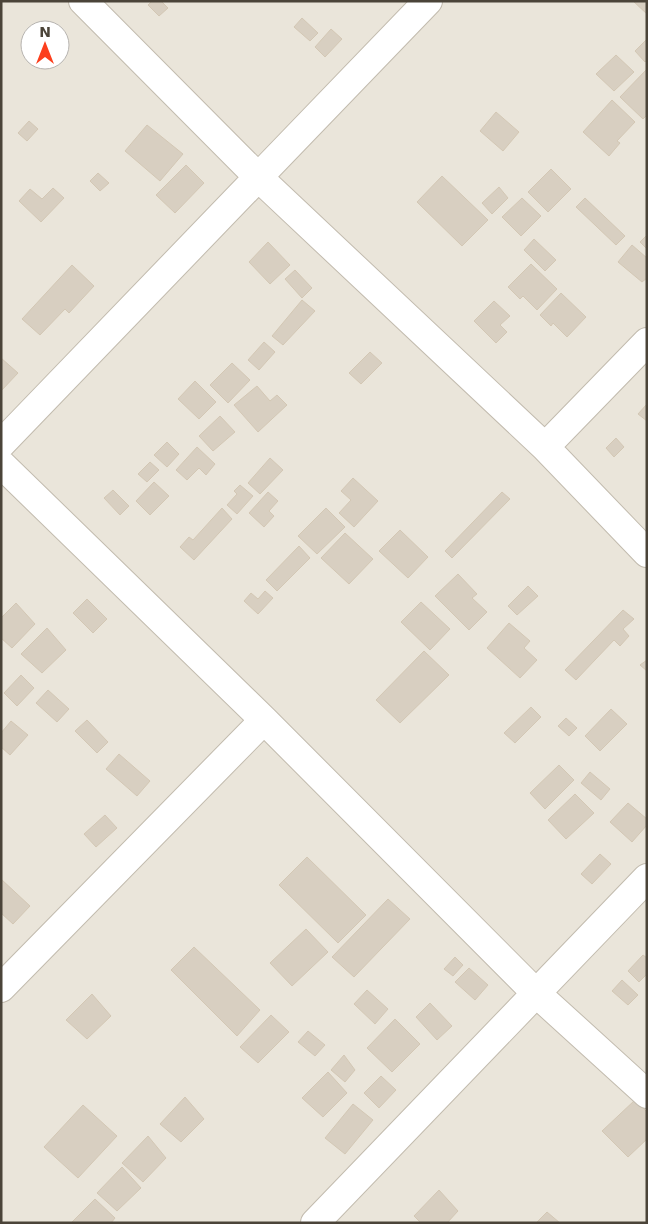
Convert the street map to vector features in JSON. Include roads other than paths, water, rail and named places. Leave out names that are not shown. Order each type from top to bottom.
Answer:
[{"type":"street","points":[[83,1],[258,177],[546,448],[647,553]]},
{"type":"street","points":[[1,444],[428,1]]},
{"type":"street","points":[[546,448],[647,342]]},
{"type":"street","points":[[1,464],[264,720],[536,994],[647,1094]]},
{"type":"street","points":[[1,988],[264,720]]},
{"type":"street","points":[[315,1223],[647,878]]}]
